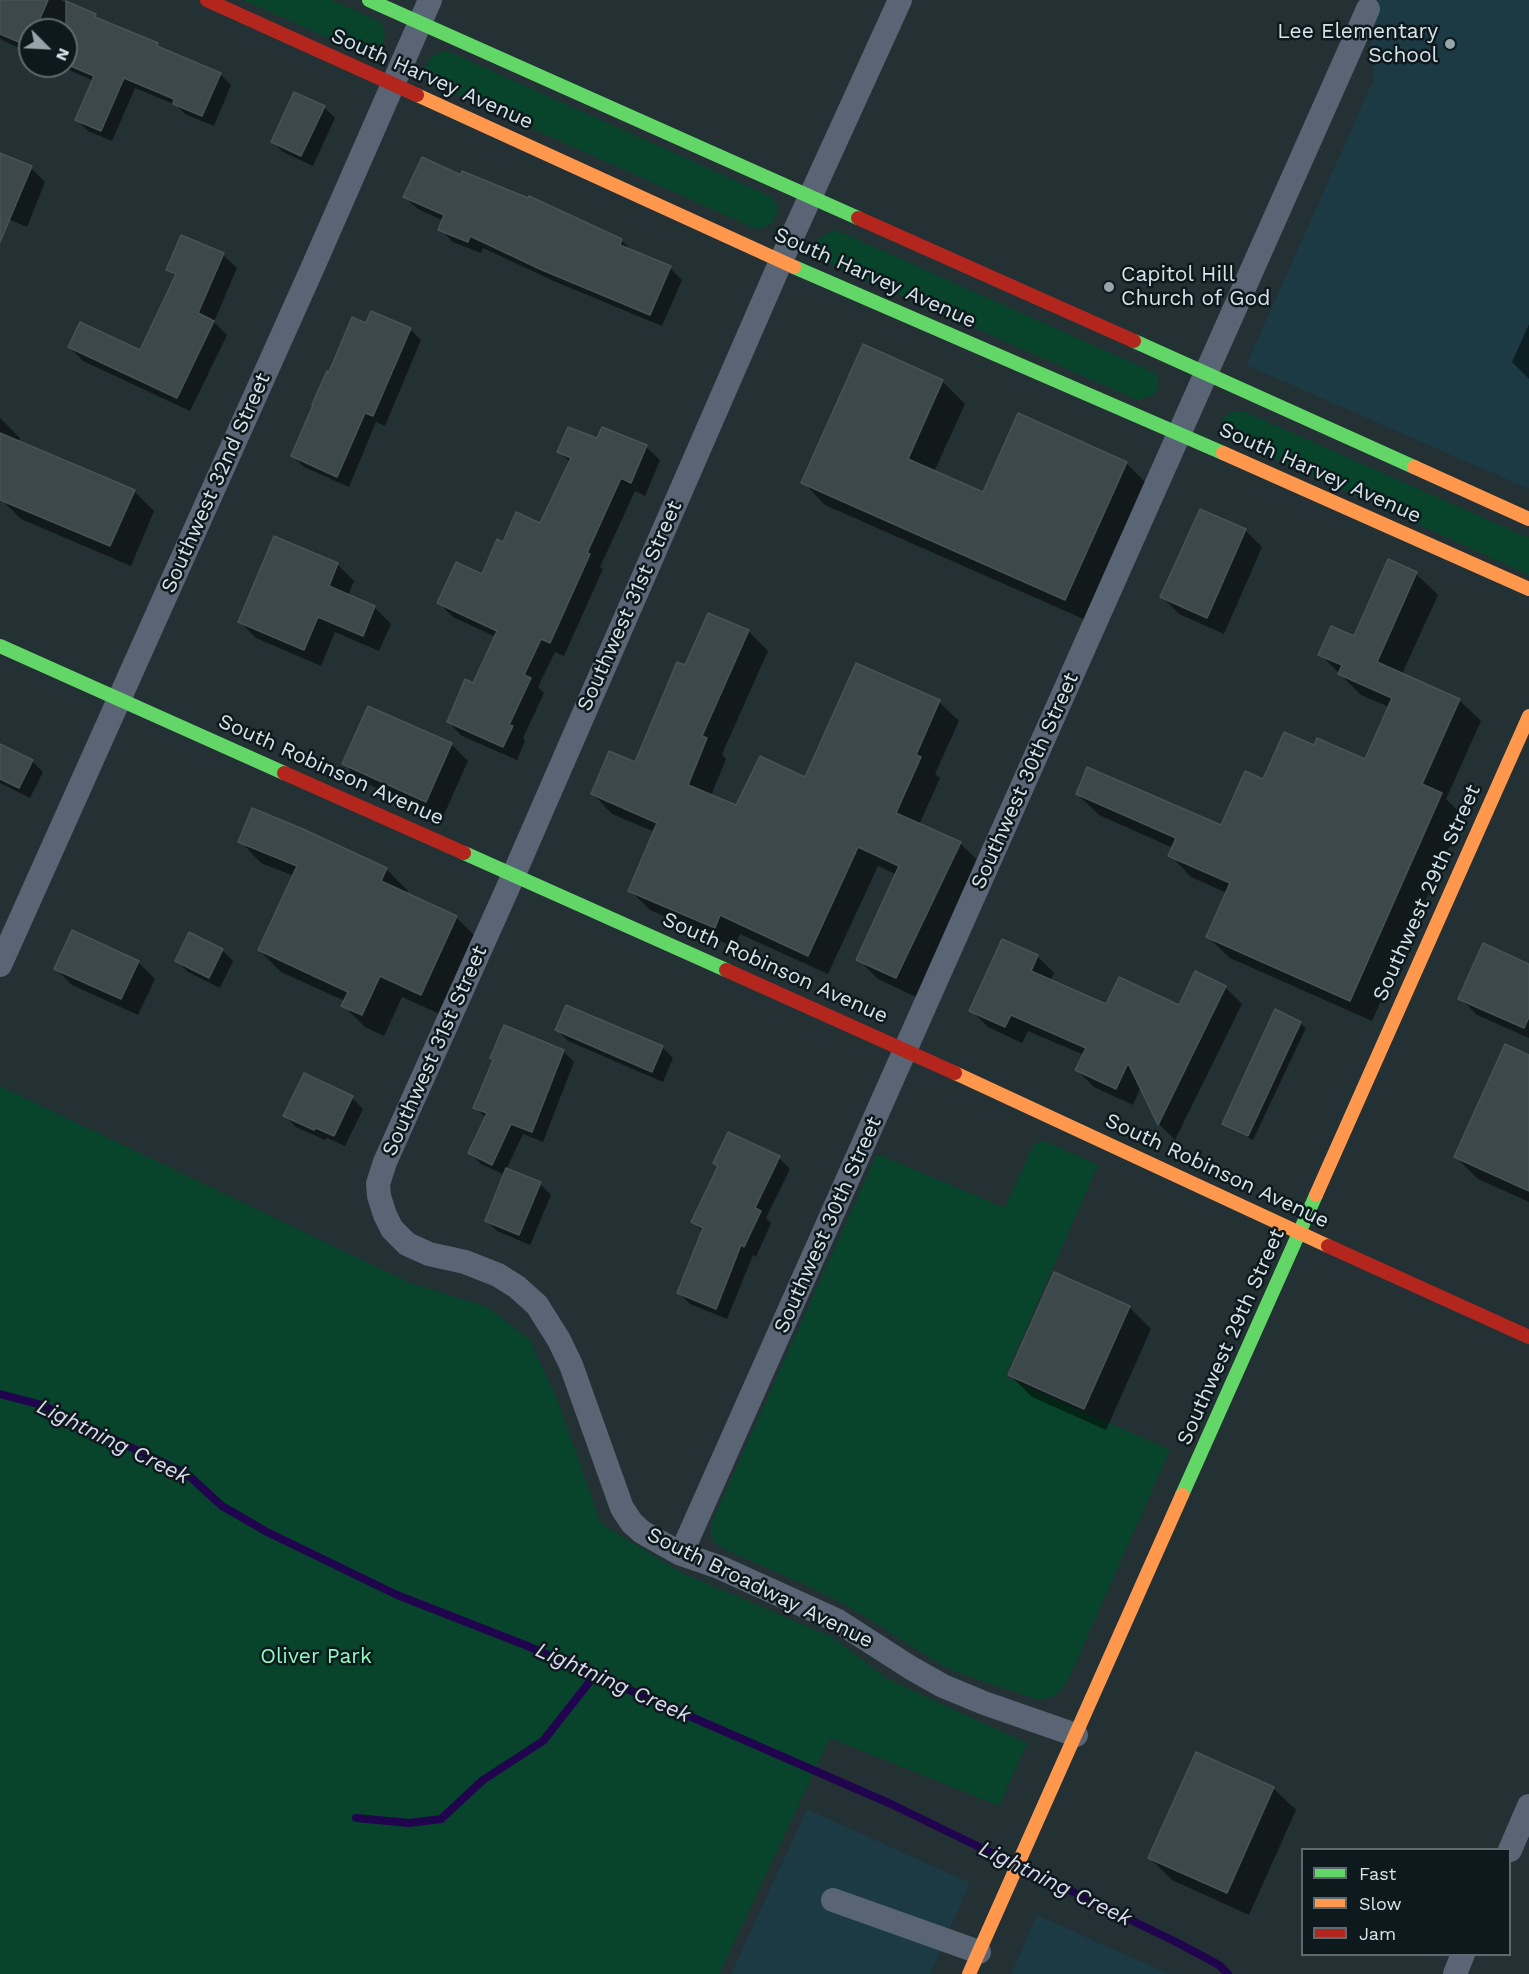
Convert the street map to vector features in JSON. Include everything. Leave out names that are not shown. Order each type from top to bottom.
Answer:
[{"type":"street","name":"South Harvey Avenue","points":[[207,0],[781,261],[1179,433],[1529,589]]},
{"type":"street","name":"South Harvey Avenue","points":[[369,0],[1206,372],[1529,519]]},
{"type":"street","name":"Southwest 32nd Street","points":[[0,965],[430,0]]},
{"type":"street","name":"Southwest 31st Street","points":[[385,1215],[379,1197],[378,1184],[385,1162],[781,261],[900,0]]},
{"type":"street","name":"Southwest 30th Street","points":[[681,1554],[1368,9]]},
{"type":"street","name":"South Robinson Avenue","points":[[0,646],[906,1050],[1529,1336]]},
{"type":"street","name":"Southwest 29th Street","points":[[969,1974],[1529,716]]},
{"type":"street","name":"South Broadway Avenue","points":[[385,1215],[392,1229],[407,1244],[429,1254],[465,1262],[498,1275],[517,1287],[537,1305],[559,1340],[571,1365],[622,1508],[632,1523],[642,1532],[681,1554],[719,1567],[838,1621],[943,1686],[1076,1735]]},
{"type":"street","points":[[1510,1848],[1529,1806]]},
{"type":"street","points":[[832,1900],[979,1952]]},
{"type":"street","points":[[1455,1974],[1462,1956]]},
{"type":"shaded area","points":[[1366,0],[1529,0],[1529,489],[1246,365],[1374,79]]},
{"type":"shaded area","points":[[807,1809],[970,1883],[930,1974],[731,1974]]},
{"type":"shaded area","points":[[1037,1915],[1169,1974],[1011,1974]]},
{"type":"green space","points":[[243,0],[331,0],[379,21],[384,27],[385,35],[382,46],[376,52],[364,54]]},
{"type":"green space","points":[[447,51],[772,197],[777,205],[777,213],[773,222],[756,229],[433,84],[427,77],[426,67],[429,59],[437,53]]},
{"type":"green space","points":[[836,230],[1153,372],[1157,376],[1157,391],[1151,396],[1137,400],[826,262],[819,255],[818,240],[823,235]]},
{"type":"green space","points":[[1243,411],[1529,538],[1529,575],[1222,435],[1220,428],[1223,420],[1227,414]]},
{"type":"green space","name":"Oliver Park","points":[[0,1086],[410,1283],[487,1307],[529,1339],[557,1399],[601,1524],[682,1573],[832,1637],[887,1679],[1027,1743],[999,1806],[830,1738],[719,1974],[0,1974]]},
{"type":"green space","points":[[1044,1141],[1098,1165],[1005,1377],[1170,1450],[1068,1680],[1056,1695],[1039,1700],[945,1667],[848,1606],[726,1550],[715,1543],[711,1535],[711,1524],[877,1154],[1005,1208],[1034,1144]]},
{"type":"building","points":[[0,0],[48,0],[40,18],[18,18],[18,42],[0,34]]},
{"type":"building","points":[[66,1],[96,14],[95,17],[158,43],[157,46],[221,73],[202,116],[173,104],[174,99],[124,78],[101,131],[75,120],[94,76],[78,69],[78,18],[66,18]]},
{"type":"building","points":[[294,92],[325,106],[301,156],[271,142]]},
{"type":"building","points":[[0,153],[32,166],[0,242]]},
{"type":"building","points":[[422,157],[461,175],[462,171],[528,198],[529,196],[622,239],[620,245],[671,266],[650,315],[542,270],[470,236],[468,242],[438,230],[444,215],[403,197]]},
{"type":"building","points":[[181,235],[224,253],[198,313],[214,321],[177,398],[68,347],[80,322],[140,350],[176,274],[166,270]]},
{"type":"building","points":[[371,311],[411,328],[373,416],[365,413],[337,477],[291,456],[352,317],[366,323]]},
{"type":"building","points":[[863,344],[943,380],[908,459],[983,492],[1018,413],[1127,462],[1065,600],[801,483]]},
{"type":"building","points":[[568,427],[597,438],[602,427],[647,445],[631,483],[621,478],[550,643],[541,639],[524,675],[531,678],[509,725],[513,726],[503,747],[447,722],[465,679],[473,683],[497,631],[437,603],[456,562],[482,574],[497,539],[503,542],[516,512],[540,523],[571,458],[557,452]]},
{"type":"building","points":[[0,433],[135,490],[110,546],[0,500]]},
{"type":"building","points":[[1200,509],[1246,529],[1207,618],[1160,597]]},
{"type":"building","points":[[274,536],[338,563],[329,586],[375,606],[363,636],[318,617],[304,650],[238,622]]},
{"type":"building","points":[[1388,559],[1417,572],[1377,662],[1460,699],[1422,784],[1442,793],[1350,1001],[1206,937],[1230,883],[1168,856],[1176,838],[1076,794],[1087,767],[1221,825],[1245,771],[1263,779],[1284,732],[1314,745],[1317,738],[1365,759],[1392,698],[1338,674],[1342,665],[1318,655],[1331,626],[1354,636]]},
{"type":"building","points":[[708,613],[749,630],[702,736],[707,738],[688,785],[736,805],[760,756],[805,777],[856,663],[940,700],[916,755],[921,757],[896,813],[961,842],[896,978],[856,960],[899,866],[858,847],[808,956],[720,915],[715,928],[628,891],[657,823],[591,794],[609,751],[635,762],[677,662],[685,665]]},
{"type":"building","points":[[368,706],[452,743],[426,802],[342,764]]},
{"type":"building","points":[[0,744],[33,760],[19,788],[0,779]]},
{"type":"building","points":[[252,808],[387,868],[381,881],[457,916],[421,995],[380,976],[362,1015],[341,1006],[348,992],[258,950],[297,866],[238,842]]},
{"type":"building","points":[[72,930],[139,961],[121,999],[54,969]]},
{"type":"building","points":[[189,932],[223,949],[209,978],[175,961]]},
{"type":"building","points":[[1002,939],[1038,955],[1031,971],[1106,1004],[1119,977],[1179,1005],[1195,971],[1226,986],[1158,1125],[1128,1063],[1116,1089],[1075,1070],[1086,1048],[1011,1015],[1005,1027],[969,1011]]},
{"type":"building","points":[[1483,943],[1529,964],[1529,1017],[1524,1028],[1458,999]]},
{"type":"building","points":[[566,1005],[663,1046],[652,1072],[555,1030]]},
{"type":"building","points":[[1275,1009],[1301,1022],[1248,1136],[1222,1124]]},
{"type":"building","points":[[504,1025],[564,1050],[532,1132],[511,1124],[492,1165],[468,1153],[487,1113],[473,1108],[493,1060],[490,1058]]},
{"type":"building","points":[[1505,1044],[1529,1055],[1529,1191],[1454,1157]]},
{"type":"building","points":[[304,1073],[353,1096],[334,1136],[283,1116]]},
{"type":"building","points":[[728,1132],[780,1156],[755,1208],[761,1211],[744,1247],[741,1245],[716,1309],[677,1293],[703,1228],[691,1222],[718,1166],[713,1163]]},
{"type":"building","points":[[506,1168],[541,1182],[519,1235],[485,1221]]},
{"type":"building","points":[[1054,1272],[1130,1306],[1084,1409],[1008,1375]]},
{"type":"building","points":[[1196,1752],[1274,1787],[1227,1893],[1148,1858]]},
{"type":"waterway","name":"Lightning Creek","points":[[0,1394],[42,1405],[187,1474],[222,1506],[267,1532],[397,1595],[595,1675],[891,1804],[1010,1862]]},
{"type":"waterway","points":[[356,1818],[409,1823],[441,1819],[483,1780],[543,1741],[595,1675]]},
{"type":"waterway","name":"Lightning Creek","points":[[1024,1868],[1180,1944],[1219,1965],[1228,1974]]},
{"type":"traffic: fast","points":[[369,0],[858,218]]},
{"type":"traffic: fast","points":[[794,267],[1223,453]]},
{"type":"traffic: fast","points":[[1134,341],[1414,467]]},
{"type":"traffic: fast","points":[[0,646],[284,773]]},
{"type":"traffic: fast","points":[[464,853],[726,970]]},
{"type":"traffic: fast","points":[[1182,1495],[1316,1195]]},
{"type":"traffic: slow","points":[[417,95],[794,267]]},
{"type":"traffic: slow","points":[[1223,453],[1529,589]]},
{"type":"traffic: slow","points":[[1414,467],[1529,519]]},
{"type":"traffic: slow","points":[[1316,1195],[1529,716]]},
{"type":"traffic: slow","points":[[955,1073],[1328,1246]]},
{"type":"traffic: slow","points":[[969,1974],[1182,1495]]},
{"type":"traffic: jam","points":[[207,0],[417,95]]},
{"type":"traffic: jam","points":[[858,218],[1134,341]]},
{"type":"traffic: jam","points":[[284,773],[464,853]]},
{"type":"traffic: jam","points":[[726,970],[955,1073]]},
{"type":"traffic: jam","points":[[1328,1246],[1529,1337]]},
{"type":"place","name":"Lee Elementary School","points":[[1450,44]]},
{"type":"place","name":"Capitol Hill Church of God","points":[[1109,287]]}]
